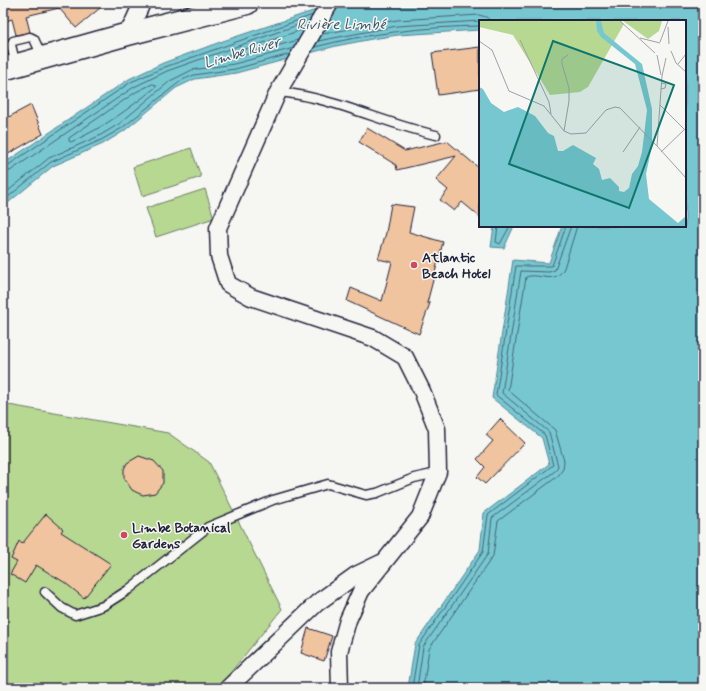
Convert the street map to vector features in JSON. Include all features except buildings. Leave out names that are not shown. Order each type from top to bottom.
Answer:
[{"type":"main road","points":[[9,67],[246,3]]},
{"type":"street","points":[[128,34],[142,3]]},
{"type":"street","points":[[330,3],[278,92],[218,228],[219,256],[228,284],[251,297],[373,338],[405,357],[422,391],[437,429],[438,472],[420,517],[361,591],[348,620],[339,652],[340,688]]},
{"type":"street","points":[[228,688],[317,603],[356,575],[386,561]]},
{"type":"lane","points":[[278,92],[296,94],[333,103],[407,129],[436,135]]},
{"type":"lane","points":[[45,592],[62,608],[75,615],[96,609],[128,590],[208,527],[273,500],[328,484],[366,495],[377,493],[414,478],[438,472]]},
{"type":"green space","points":[[191,148],[201,177],[142,196],[133,167]]},
{"type":"green space","points":[[205,189],[214,218],[156,237],[146,208]]},
{"type":"green space","name":"Limbe Botanical Gardens","points":[[3,404],[168,433],[209,462],[282,609],[218,688],[3,688]]},
{"type":"water","points":[[337,3],[703,3],[703,688],[408,688],[415,644],[480,550],[484,513],[549,464],[542,438],[492,398],[513,260],[549,263],[562,227],[686,227],[686,20],[479,20],[479,30],[398,35],[372,39],[336,46],[236,73],[195,79],[176,88],[124,131],[103,144],[53,166],[3,207],[3,164],[129,79],[163,63],[223,41]]},
{"type":"water","points":[[494,227],[514,227],[504,248],[491,247]]},
{"type":"place","name":"Atlantic Beach Hotel","points":[[414,265]]},
{"type":"place","name":"Limbe Botanical Gardens","points":[[124,535]]},
{"type":"water label","name":"Rivière Limbé","points":[[341,24]]},
{"type":"water label","name":"Limbe River","points":[[242,52]]}]
